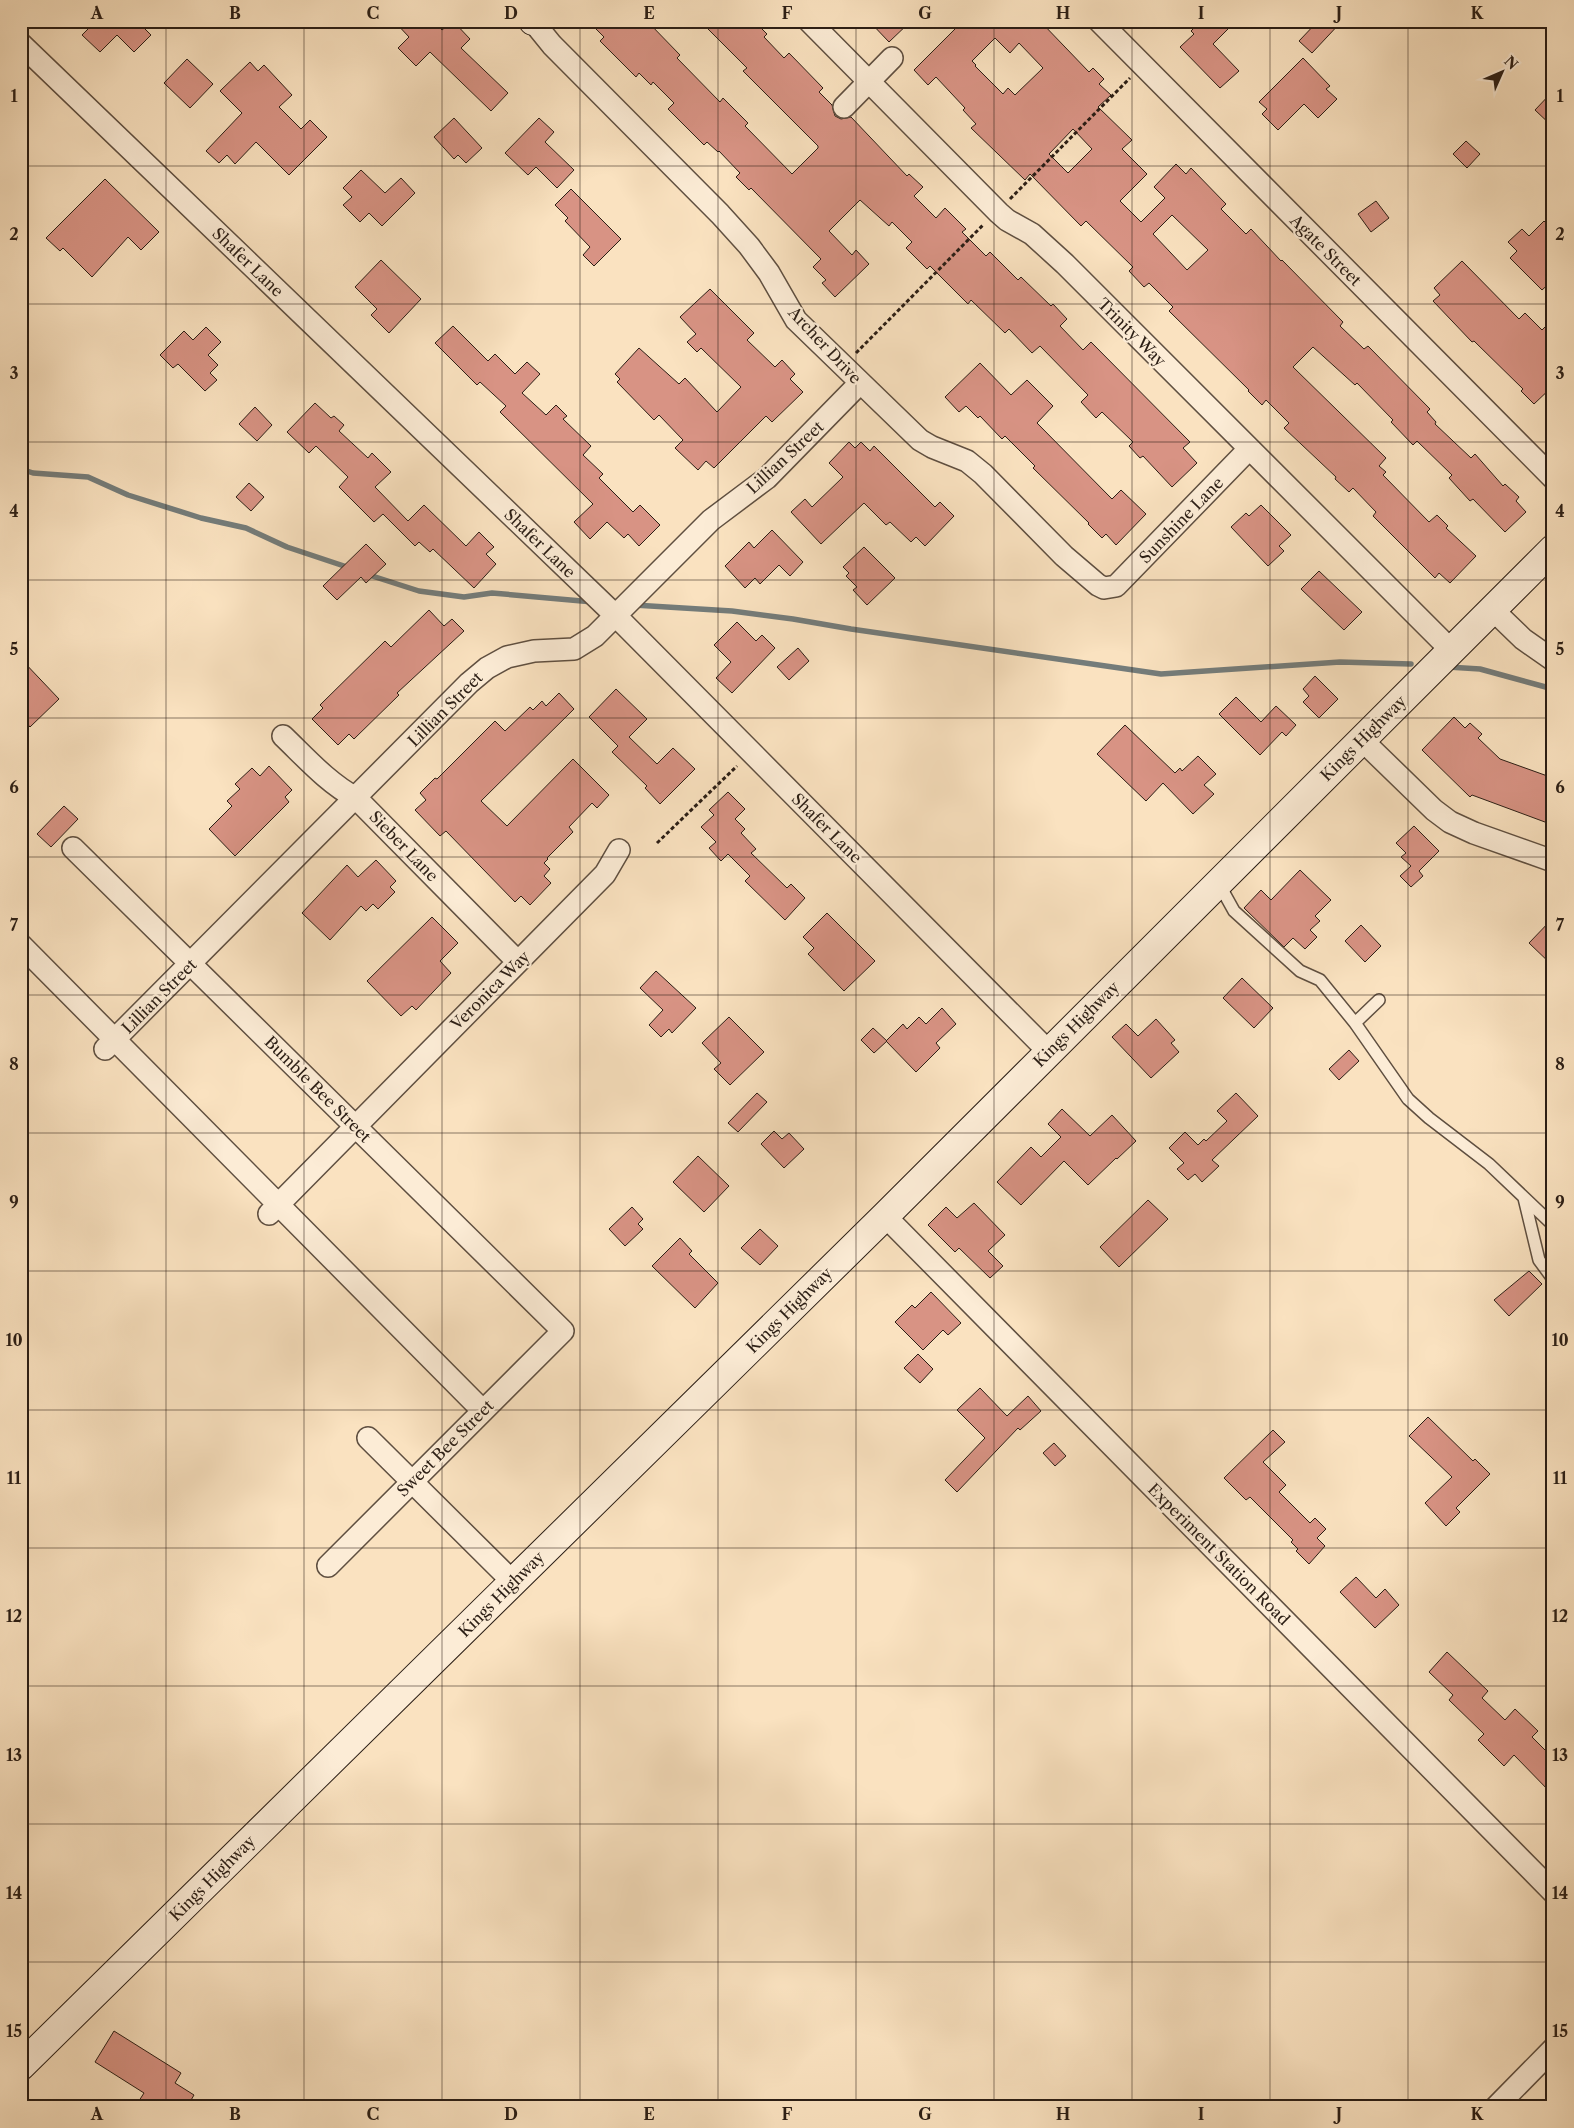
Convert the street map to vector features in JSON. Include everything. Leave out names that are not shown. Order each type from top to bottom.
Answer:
[{"type":"street","name":"Trinity Way","points":[[808,21],[999,213],[1007,220],[1032,234],[1065,264],[1450,650]]},
{"type":"street","name":"Agate Street","points":[[1099,21],[1553,478]]},
{"type":"street","name":"Archer Drive","points":[[536,22],[539,29],[552,45],[720,214],[748,246],[769,273],[796,320],[920,440],[967,461],[983,474],[1064,556],[1098,585],[1110,588]]},
{"type":"street","name":"Shafer Lane","points":[[21,44],[616,616],[1049,1052]]},
{"type":"street","points":[[844,107],[892,58]]},
{"type":"street","name":"Lillian Street","points":[[110,1044],[469,683],[487,668],[507,657],[534,651],[574,649],[595,636],[712,520],[768,478],[860,383]]},
{"type":"street","name":"Sunshine Lane","points":[[1110,588],[1116,586],[1249,449]]},
{"type":"street","name":"Kings Highway","points":[[21,2066],[885,1216],[1553,549]]},
{"type":"street","points":[[1492,609],[1523,639],[1553,660]]},
{"type":"street","name":"Sieber Lane","points":[[284,736],[330,780],[356,798],[518,962]]},
{"type":"street","points":[[1362,740],[1434,810],[1450,822],[1474,833],[1553,861]]},
{"type":"street","name":"Bumble Bee Street","points":[[73,848],[563,1331]]},
{"type":"street","name":"Veronica Way","points":[[274,1209],[605,874],[619,850]]},
{"type":"street","points":[[21,945],[110,1044],[274,1209],[483,1411]]},
{"type":"street","name":"Experiment Station Road","points":[[885,1216],[1553,1892]]},
{"type":"street","name":"Sweet Bee Street","points":[[328,1566],[563,1331]]},
{"type":"street","points":[[368,1438],[513,1582]]},
{"type":"street","points":[[1506,2104],[1553,2049]]},
{"type":"lane","points":[[1221,880],[1224,893],[1234,911],[1300,971],[1320,980],[1355,1023],[1408,1098],[1429,1118],[1489,1164],[1553,1225]]},
{"type":"lane","points":[[1355,1023],[1379,1000]]},
{"type":"lane","points":[[1524,1198],[1539,1260],[1553,1279]]},
{"type":"path","points":[[1009,199],[1134,74]]},
{"type":"path","points":[[854,355],[990,218]]},
{"type":"path","points":[[657,843],[737,766]]},
{"type":"building","points":[[96,21],[152,21],[144,28],[151,35],[134,52],[117,35],[100,52],[82,35]]},
{"type":"building","points":[[394,21],[433,21],[442,30],[453,21],[470,39],[461,48],[508,93],[491,111],[430,52],[416,66],[398,48],[409,37]]},
{"type":"building","points":[[588,21],[647,21],[680,55],[677,58],[720,102],[723,98],[748,123],[745,126],[792,174],[818,146],[743,71],[747,68],[700,21],[754,21],[767,34],[764,37],[784,58],[789,53],[823,88],[819,92],[832,105],[835,116],[841,119],[851,117],[907,176],[909,174],[923,187],[914,196],[936,218],[945,208],[966,229],[962,232],[986,256],[990,252],[1018,280],[1021,277],[1051,306],[1053,304],[1067,319],[1060,326],[1083,350],[1091,342],[1190,442],[1183,448],[1197,463],[1172,487],[1143,456],[1140,458],[1129,446],[1133,442],[1102,412],[1096,418],[1081,402],[1088,395],[1040,346],[1032,353],[1009,329],[1005,333],[971,300],[968,304],[930,266],[927,269],[906,248],[912,242],[892,222],[889,226],[860,200],[829,231],[852,255],[856,250],[869,264],[835,297],[822,283],[826,280],[813,267],[821,259],[751,188],[749,190],[736,177],[740,173],[719,151],[707,142],[704,145],[668,109],[674,103],[653,82],[651,85],[639,73],[636,77],[600,41],[604,37]]},
{"type":"building","points":[[869,21],[911,21],[889,42]]},
{"type":"building","points":[[963,21],[1040,21],[1089,72],[1093,68],[1104,79],[1099,84],[1111,95],[1098,107],[1132,140],[1122,149],[1147,174],[1120,201],[1141,222],[1165,198],[1154,187],[1176,164],[1186,174],[1191,168],[1226,204],[1221,209],[1246,234],[1251,229],[1343,322],[1340,326],[1364,349],[1368,346],[1430,409],[1427,412],[1436,422],[1435,424],[1471,458],[1475,454],[1503,486],[1505,484],[1519,497],[1516,501],[1526,512],[1505,532],[1473,499],[1470,501],[1449,478],[1452,475],[1417,441],[1413,445],[1391,422],[1393,420],[1357,383],[1355,385],[1313,347],[1293,367],[1386,458],[1379,466],[1386,472],[1383,475],[1429,522],[1437,515],[1448,526],[1446,528],[1476,556],[1450,583],[1439,573],[1435,578],[1373,516],[1376,512],[1353,488],[1349,492],[1335,479],[1336,477],[1284,428],[1289,423],[1266,400],[1262,405],[1169,311],[1173,307],[1149,283],[1144,287],[1129,271],[1133,267],[1086,221],[1081,226],[1030,174],[1025,180],[971,128],[976,124],[963,110],[965,108],[936,77],[928,85],[914,70]],"holes":[[[995,38],[1010,53],[1019,43],[1043,68],[1015,95],[1008,88],[1003,94],[972,61]],[[1073,129],[1092,149],[1068,173],[1049,154]],[[1172,215],[1208,250],[1187,270],[1153,234]]]},
{"type":"building","points":[[1201,21],[1236,21],[1213,44],[1239,71],[1220,88],[1180,47],[1194,34],[1191,31]]},
{"type":"building","points":[[1318,21],[1342,21],[1312,53],[1299,41]]},
{"type":"building","points":[[1303,58],[1330,86],[1326,89],[1337,99],[1318,118],[1304,104],[1278,130],[1262,114],[1267,109],[1259,102]]},
{"type":"building","points":[[187,59],[213,84],[190,108],[164,83]]},
{"type":"building","points":[[250,62],[258,71],[264,65],[292,95],[279,107],[301,129],[310,120],[327,137],[289,175],[256,142],[235,164],[227,155],[219,163],[206,151],[242,113],[220,91]]},
{"type":"building","points":[[1553,91],[1553,127],[1535,110]]},
{"type":"building","points":[[454,118],[482,148],[466,163],[458,155],[454,159],[434,137]]},
{"type":"building","points":[[539,118],[554,132],[545,142],[574,170],[557,188],[536,167],[528,175],[505,153]]},
{"type":"building","points":[[1466,141],[1480,154],[1467,168],[1453,154]]},
{"type":"building","points":[[361,170],[385,193],[401,178],[415,193],[382,226],[369,213],[360,222],[343,205],[352,197],[343,188]]},
{"type":"building","points":[[105,179],[159,232],[141,250],[128,237],[92,277],[63,248],[60,251],[46,238]]},
{"type":"building","points":[[571,189],[621,239],[594,266],[583,255],[590,247],[565,221],[568,218],[555,205]]},
{"type":"building","points":[[1376,201],[1389,218],[1371,232],[1358,214]]},
{"type":"building","points":[[1544,221],[1553,230],[1553,280],[1542,290],[1510,258],[1517,251],[1508,242],[1522,229],[1529,236]]},
{"type":"building","points":[[381,260],[421,299],[389,333],[371,315],[377,309],[355,287]]},
{"type":"building","points":[[1462,261],[1519,319],[1525,313],[1542,330],[1553,319],[1553,386],[1534,404],[1521,391],[1523,389],[1474,341],[1472,342],[1433,301],[1440,295],[1434,288]]},
{"type":"building","points":[[710,289],[754,333],[747,340],[775,367],[782,360],[795,374],[790,379],[803,392],[772,422],[766,416],[714,468],[706,461],[698,470],[675,448],[683,440],[659,415],[654,420],[617,382],[620,379],[615,374],[639,348],[679,384],[685,378],[717,412],[741,387],[701,348],[697,352],[687,342],[696,334],[680,317]]},
{"type":"building","points":[[453,326],[488,361],[495,354],[515,374],[527,362],[540,374],[522,393],[546,415],[556,405],[567,416],[563,419],[591,446],[583,455],[603,474],[599,478],[633,512],[640,505],[660,525],[639,546],[628,534],[624,538],[607,522],[590,539],[574,522],[593,504],[500,412],[506,406],[480,382],[477,385],[435,343]]},
{"type":"building","points":[[206,327],[221,342],[208,355],[218,365],[210,373],[217,380],[205,391],[178,364],[173,368],[160,355],[184,331],[193,340]]},
{"type":"building","points":[[980,363],[1011,395],[1027,380],[1053,406],[1037,423],[1112,499],[1121,490],[1146,514],[1116,545],[1106,534],[1102,538],[1033,468],[1035,466],[1005,436],[1002,439],[980,416],[978,418],[966,406],[959,412],[945,397]]},
{"type":"building","points":[[315,403],[331,418],[334,416],[344,425],[339,431],[368,458],[372,453],[391,472],[375,487],[408,521],[424,505],[466,546],[479,532],[494,547],[486,554],[496,564],[474,588],[433,549],[430,552],[419,542],[415,546],[383,514],[374,522],[339,487],[348,477],[316,446],[309,453],[287,432]]},
{"type":"building","points":[[255,407],[272,425],[257,441],[239,424]]},
{"type":"building","points":[[849,442],[855,448],[861,442],[870,451],[874,446],[935,507],[940,502],[954,516],[925,546],[916,537],[911,542],[890,522],[886,525],[864,503],[821,544],[791,512],[805,499],[812,507],[843,477],[829,463]]},
{"type":"building","points":[[249,483],[264,497],[251,511],[236,497]]},
{"type":"building","points":[[1261,505],[1291,535],[1279,546],[1284,551],[1268,566],[1231,527],[1246,513],[1249,516]]},
{"type":"building","points":[[772,530],[803,562],[790,576],[779,565],[760,584],[755,578],[745,588],[725,566],[749,542],[754,548]]},
{"type":"building","points":[[366,544],[386,564],[366,583],[361,577],[337,600],[323,586]]},
{"type":"building","points":[[864,547],[895,578],[867,605],[853,590],[857,587],[846,576],[849,573],[843,567]]},
{"type":"building","points":[[1319,571],[1362,612],[1344,630],[1301,589]]},
{"type":"building","points":[[429,610],[444,626],[452,619],[464,631],[397,693],[399,695],[354,739],[349,734],[338,745],[312,719],[323,708],[320,705],[385,641],[391,647]]},
{"type":"building","points":[[737,622],[756,641],[762,635],[775,648],[732,693],[716,678],[731,662],[714,645]]},
{"type":"building","points":[[798,648],[809,661],[789,680],[777,667]]},
{"type":"building","points":[[21,659],[59,699],[30,727],[21,717]]},
{"type":"building","points":[[1315,676],[1338,699],[1319,718],[1303,702],[1309,696],[1303,689]]},
{"type":"building","points":[[616,689],[647,719],[629,737],[657,764],[673,748],[695,769],[660,804],[645,788],[647,786],[612,752],[618,746],[589,717]]},
{"type":"building","points":[[559,693],[574,709],[481,801],[507,826],[573,759],[609,795],[597,808],[592,803],[569,827],[573,832],[544,863],[550,869],[544,876],[551,883],[530,905],[521,896],[515,902],[446,831],[440,836],[415,810],[426,800],[420,793],[435,778],[437,779],[495,721],[505,731],[530,707],[533,710],[542,701],[546,706]]},
{"type":"building","points":[[1236,697],[1261,722],[1276,706],[1296,725],[1286,736],[1282,732],[1260,755],[1219,714]]},
{"type":"building","points":[[1454,717],[1465,728],[1470,723],[1482,734],[1478,738],[1500,759],[1553,778],[1553,825],[1472,795],[1470,797],[1422,750]]},
{"type":"building","points":[[1125,725],[1175,773],[1180,768],[1182,771],[1198,756],[1216,774],[1204,785],[1214,794],[1193,814],[1163,783],[1146,801],[1097,754]]},
{"type":"building","points":[[269,766],[292,790],[285,797],[289,802],[235,856],[209,829],[232,806],[227,801],[240,789],[235,784],[252,768],[260,776]]},
{"type":"building","points":[[728,792],[745,809],[735,819],[745,829],[741,833],[756,849],[751,853],[787,888],[791,884],[805,898],[785,920],[745,881],[750,876],[728,854],[721,861],[709,848],[716,842],[701,827],[714,815],[709,810]]},
{"type":"building","points":[[64,806],[78,819],[51,847],[37,834]]},
{"type":"building","points":[[1414,826],[1439,851],[1419,871],[1423,876],[1411,887],[1400,876],[1411,866],[1401,857],[1406,853],[1396,843]]},
{"type":"building","points":[[376,860],[396,881],[390,887],[395,892],[378,909],[373,904],[366,911],[361,906],[330,940],[302,913],[347,865],[358,877]]},
{"type":"building","points":[[1300,870],[1331,900],[1315,916],[1320,921],[1310,930],[1317,937],[1305,949],[1293,938],[1284,947],[1244,908],[1261,890],[1271,900]]},
{"type":"building","points":[[827,913],[875,961],[844,991],[808,954],[814,948],[803,937]]},
{"type":"building","points":[[432,917],[458,943],[440,961],[451,973],[416,1010],[412,1006],[401,1016],[367,981]]},
{"type":"building","points":[[1553,918],[1553,966],[1529,943]]},
{"type":"building","points":[[1361,925],[1381,946],[1365,962],[1345,941]]},
{"type":"building","points":[[656,971],[696,1008],[672,1033],[669,1029],[661,1037],[649,1025],[663,1010],[640,988]]},
{"type":"building","points":[[1242,978],[1273,1008],[1254,1028],[1223,998]]},
{"type":"building","points":[[942,1008],[956,1024],[936,1043],[940,1048],[916,1072],[886,1041],[903,1024],[907,1029],[919,1017],[926,1024]]},
{"type":"building","points":[[729,1017],[764,1052],[730,1085],[714,1069],[721,1063],[702,1043]]},
{"type":"building","points":[[1156,1019],[1175,1040],[1171,1043],[1179,1052],[1151,1078],[1112,1037],[1126,1024],[1138,1036]]},
{"type":"building","points":[[873,1028],[887,1041],[874,1053],[861,1040]]},
{"type":"building","points":[[1349,1050],[1359,1061],[1339,1080],[1329,1069]]},
{"type":"building","points":[[757,1093],[767,1102],[738,1132],[728,1123]]},
{"type":"building","points":[[1236,1093],[1258,1116],[1212,1160],[1219,1166],[1202,1182],[1195,1174],[1188,1180],[1177,1169],[1184,1163],[1169,1148],[1185,1132],[1198,1145],[1204,1139],[1206,1141],[1227,1121],[1217,1111]]},
{"type":"building","points":[[1062,1109],[1090,1136],[1112,1115],[1136,1141],[1088,1185],[1064,1161],[1021,1205],[997,1182],[1031,1147],[1041,1157],[1061,1137],[1048,1124]]},
{"type":"building","points":[[774,1131],[782,1139],[789,1133],[804,1149],[784,1168],[761,1144]]},
{"type":"building","points":[[698,1156],[729,1186],[704,1212],[673,1182]]},
{"type":"building","points":[[1148,1200],[1168,1219],[1119,1267],[1100,1247]]},
{"type":"building","points":[[974,1203],[1005,1235],[988,1251],[1003,1266],[990,1278],[959,1248],[955,1252],[928,1225],[946,1207],[957,1218]]},
{"type":"building","points":[[632,1207],[643,1219],[638,1224],[643,1229],[625,1246],[609,1229]]},
{"type":"building","points":[[760,1229],[778,1246],[760,1265],[741,1248]]},
{"type":"building","points":[[680,1238],[692,1251],[689,1254],[718,1283],[695,1308],[652,1266]]},
{"type":"building","points":[[1529,1271],[1542,1284],[1509,1316],[1494,1300]]},
{"type":"building","points":[[931,1292],[961,1323],[948,1335],[943,1330],[923,1350],[895,1322],[912,1305],[915,1308]]},
{"type":"building","points":[[918,1354],[933,1369],[920,1383],[904,1368]]},
{"type":"building","points":[[980,1388],[1007,1416],[1028,1396],[1041,1411],[1020,1430],[1018,1428],[957,1492],[945,1480],[985,1438],[957,1410]]},
{"type":"building","points":[[1428,1417],[1473,1461],[1475,1459],[1490,1474],[1456,1508],[1460,1512],[1446,1526],[1425,1503],[1452,1477],[1409,1436]]},
{"type":"building","points":[[1273,1430],[1285,1442],[1263,1462],[1286,1485],[1279,1492],[1310,1523],[1315,1518],[1326,1529],[1317,1538],[1325,1546],[1309,1564],[1296,1551],[1298,1549],[1291,1542],[1293,1540],[1250,1497],[1246,1500],[1224,1478]]},
{"type":"building","points":[[1054,1443],[1066,1456],[1055,1466],[1043,1453]]},
{"type":"building","points":[[1356,1577],[1376,1598],[1385,1589],[1399,1605],[1375,1628],[1340,1592]]},
{"type":"building","points":[[1447,1652],[1488,1691],[1482,1698],[1505,1720],[1515,1709],[1538,1731],[1532,1737],[1553,1758],[1553,1795],[1514,1755],[1504,1766],[1478,1740],[1484,1734],[1449,1700],[1453,1695],[1429,1672]]},
{"type":"building","points":[[114,2031],[181,2073],[175,2083],[194,2095],[187,2107],[135,2107],[144,2093],[95,2062]]},
{"type":"waterway","points":[[21,469],[33,473],[88,477],[128,495],[201,518],[246,528],[287,547],[350,568]]},
{"type":"waterway","points":[[366,574],[419,591],[464,597],[492,593],[593,602]]},
{"type":"waterway","points":[[634,605],[732,611],[1161,674],[1340,662],[1411,664]]},
{"type":"waterway","points":[[1448,667],[1480,669],[1553,689]]}]
